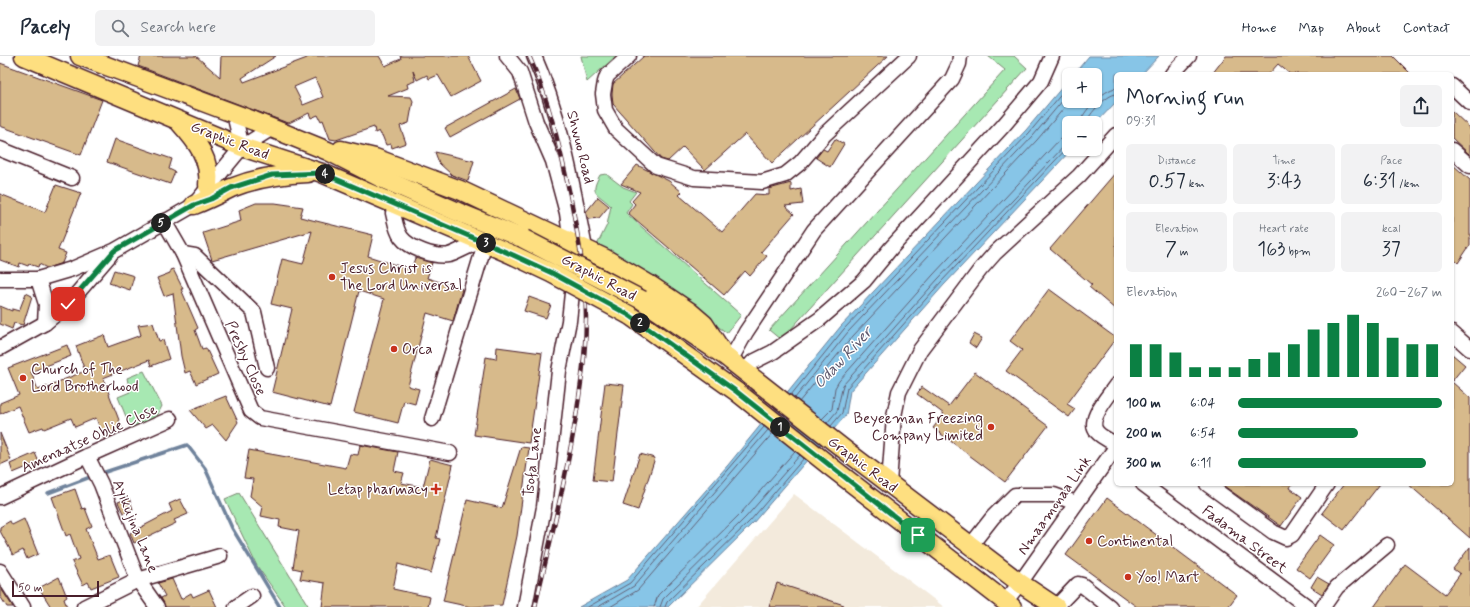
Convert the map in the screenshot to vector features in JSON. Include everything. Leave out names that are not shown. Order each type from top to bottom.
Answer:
[{"type":"main road","name":"Graphic Road","points":[[24,56],[242,147],[322,173],[360,189],[552,273],[629,315],[747,400],[1008,604]]},
{"type":"main road","name":"Graphic Road","points":[[80,56],[272,128],[328,151],[458,212],[524,239],[642,300],[727,358],[751,378],[1020,583],[1056,607]]},
{"type":"main road","points":[[177,119],[203,151],[208,167],[208,186]]},
{"type":"main road","points":[[328,151],[344,150],[375,158],[460,190],[578,245],[650,285],[690,312],[704,324],[727,358]]},
{"type":"main road","points":[[194,205],[211,199],[231,188],[272,175],[322,173]]},
{"type":"main road","points":[[360,189],[378,206],[428,230],[477,248],[642,329],[686,355]]},
{"type":"street","points":[[508,56],[520,72],[536,122],[552,161],[578,245]]},
{"type":"street","name":"Shwuo Road","points":[[534,56],[556,113],[572,179],[578,245]]},
{"type":"street","points":[[629,56],[607,76],[602,94],[605,110],[616,129],[656,166],[694,178],[762,182],[785,176],[800,163],[825,134],[909,56]]},
{"type":"street","points":[[727,358],[814,230],[952,79],[959,64],[960,56]]},
{"type":"street","points":[[751,378],[753,362],[773,352],[820,319],[864,280],[891,248],[1003,126],[1042,81],[1052,56]]},
{"type":"street","points":[[1174,72],[1189,56]]},
{"type":"street","points":[[1454,88],[1470,103]]},
{"type":"street","points":[[234,114],[242,147]]},
{"type":"street","points":[[0,279],[38,278],[72,269],[114,251],[194,205],[208,186],[242,147],[255,137],[272,128]]},
{"type":"street","points":[[889,483],[894,416],[898,392],[920,350],[980,270],[995,253],[1079,176],[1114,137]]},
{"type":"street","points":[[0,149],[72,178]]},
{"type":"street","points":[[1454,152],[1470,166]]},
{"type":"street","name":"Presby Close","points":[[164,221],[183,254],[251,412],[260,418],[450,453]]},
{"type":"street","points":[[432,419],[477,248]]},
{"type":"street","points":[[0,348],[45,323],[68,304],[114,251]]},
{"type":"street","points":[[183,254],[196,256],[254,312],[267,368]]},
{"type":"street","points":[[38,278],[46,304],[45,323]]},
{"type":"street","name":"Tsofa Lane","points":[[522,605],[544,507],[559,371],[569,321],[572,294]]},
{"type":"street","points":[[1454,335],[1470,349]]},
{"type":"street","points":[[1114,388],[1094,418],[1093,426],[1114,453]]},
{"type":"street","name":"Amenaatse Oblie Close","points":[[0,497],[90,461],[170,420]]},
{"type":"street","name":"Nmaamonaa Link","points":[[1008,604],[1020,583],[1076,503],[1114,453]]},
{"type":"street","name":"Ayikujina Lane","points":[[90,461],[101,484],[138,580],[157,607]]},
{"type":"street","name":"Fadama Street","points":[[1146,486],[1308,607]]},
{"type":"street","points":[[1210,486],[1273,532],[1286,538],[1292,535],[1326,486]]},
{"type":"street","points":[[971,545],[993,517],[1014,495],[1054,495],[1076,503]]},
{"type":"street","points":[[1323,607],[1337,587],[1387,545]]},
{"type":"street","points":[[84,607],[138,580],[220,556]]},
{"type":"street","points":[[0,571],[24,607]]},
{"type":"street","points":[[1056,607],[1078,584],[1082,585],[1110,607]]},
{"type":"street","points":[[236,607],[252,596]]},
{"type":"shaded area","points":[[794,494],[944,607],[696,607]]},
{"type":"green space","points":[[581,56],[616,56],[587,82]]},
{"type":"green space","points":[[988,56],[1014,56],[1027,68],[781,340],[769,330],[1005,70]]},
{"type":"green space","points":[[606,174],[623,187],[636,192],[629,201],[632,204],[626,213],[741,315],[727,333],[667,290],[597,245],[607,225],[611,206],[596,193],[595,186],[600,175]]},
{"type":"green space","points":[[144,371],[162,406],[156,418],[131,429],[118,397],[130,392],[127,378]]},
{"type":"green space","points":[[239,493],[309,607],[286,607],[257,566],[225,499]]},
{"type":"water","name":"Odaw River","points":[[1089,56],[1159,56],[1144,72],[1114,72],[1114,104],[1102,117],[1062,116],[1062,156],[1065,156],[944,285],[850,391],[846,415],[753,523],[668,607],[579,607],[627,580],[728,465],[841,326],[1026,130],[1062,87],[1062,108],[1102,108],[1102,68],[1079,68]]},
{"type":"building","points":[[141,56],[196,56],[220,77],[221,56],[276,56],[242,78],[244,82],[309,56],[379,56],[385,66],[401,59],[400,56],[468,56],[481,81],[451,97],[438,75],[429,79],[427,75],[417,80],[413,71],[415,81],[407,84],[408,88],[388,96],[411,97],[413,101],[409,123],[400,126],[406,143],[392,148],[391,144],[386,145],[379,131],[375,133],[374,127],[336,140],[330,139],[323,120],[321,121],[318,115],[311,118],[309,113],[289,123],[285,122],[138,66]],"holes":[[[315,78],[323,97],[303,105],[294,87]]]},
{"type":"building","points":[[644,56],[888,56],[772,163],[745,134],[705,170],[683,147],[668,161],[661,159],[613,104],[613,84]]},
{"type":"building","points":[[1226,56],[1393,56],[1409,72],[1288,72],[1278,64],[1271,72],[1214,72]]},
{"type":"building","points":[[0,63],[102,100],[81,155],[0,126]]},
{"type":"building","points":[[516,89],[520,99],[450,137],[445,128]]},
{"type":"building","points":[[1454,113],[1470,128],[1470,155],[1454,140]]},
{"type":"building","points":[[115,139],[172,159],[169,169],[175,172],[170,184],[107,162]]},
{"type":"building","points":[[835,139],[844,144],[830,167],[816,158],[823,149],[827,151]]},
{"type":"building","points":[[435,152],[474,161],[468,181],[452,175],[439,163]]},
{"type":"building","points":[[637,165],[669,181],[682,192],[679,195],[722,232],[755,194],[769,195],[769,189],[791,183],[791,191],[801,189],[803,204],[785,206],[794,214],[761,252],[767,256],[750,276],[745,271],[724,295],[628,213],[635,204],[632,201],[640,192],[621,184]]},
{"type":"building","points":[[1454,166],[1470,180],[1470,245],[1458,263],[1454,259]]},
{"type":"building","points":[[1114,174],[1114,308],[1089,287],[1092,285],[1050,249]]},
{"type":"building","points":[[56,185],[81,193],[58,250],[66,253],[62,263],[47,268],[39,264],[38,267],[20,263],[19,267],[0,260],[0,194],[45,212]]},
{"type":"building","points":[[598,197],[609,206],[599,218],[590,219],[588,218],[586,212]]},
{"type":"building","points":[[256,203],[275,203],[303,207],[300,217],[373,235],[368,256],[411,270],[415,258],[432,263],[427,278],[462,289],[453,321],[427,313],[408,386],[419,389],[415,404],[404,401],[398,423],[354,412],[384,299],[359,291],[330,407],[272,392],[292,309],[271,304],[282,259],[303,264],[312,231],[212,260],[203,233],[241,221],[239,210]]},
{"type":"building","points":[[173,269],[183,289],[181,289],[198,328],[195,330],[202,349],[206,348],[218,374],[196,384],[190,371],[185,373],[181,356],[173,293],[164,296],[157,278],[170,273],[170,270]]},
{"type":"building","points":[[114,270],[134,276],[130,290],[109,283]]},
{"type":"building","points":[[1049,289],[1114,337],[1114,341],[1067,404],[1075,409],[1069,417],[1006,371],[1022,350],[1010,341]]},
{"type":"building","points":[[26,293],[32,296],[23,325],[14,323],[12,329],[0,324],[0,306],[12,311],[12,309],[19,311]]},
{"type":"building","points":[[529,297],[551,305],[546,318],[524,311]]},
{"type":"building","points":[[153,323],[159,341],[163,340],[169,359],[151,366],[149,360],[103,378],[122,428],[112,432],[114,435],[104,439],[96,418],[75,427],[71,418],[44,429],[43,427],[29,432],[18,406],[0,414],[0,403],[19,395],[8,368],[67,345],[71,356],[31,372],[38,390],[85,371],[76,346],[104,335],[108,347],[141,335],[138,325]]},
{"type":"building","points":[[974,334],[982,338],[976,348],[969,343]]},
{"type":"building","points":[[497,347],[542,353],[529,443],[474,435],[486,357],[496,359]]},
{"type":"building","points":[[1454,356],[1465,365],[1454,379]]},
{"type":"building","name":"Beyeeman Freezing Company Limited","points":[[975,372],[1048,426],[1005,482],[933,428],[944,414],[917,394],[922,387],[949,406]]},
{"type":"building","points":[[605,383],[624,385],[612,482],[593,480]]},
{"type":"building","points":[[1454,384],[1470,398],[1470,538],[1410,486],[1454,486]]},
{"type":"building","points":[[226,396],[238,422],[226,440],[213,425],[206,429],[190,410]]},
{"type":"building","points":[[0,433],[11,460],[0,465]]},
{"type":"building","points":[[360,445],[398,452],[394,471],[404,473],[401,483],[423,487],[430,459],[453,465],[436,538],[440,539],[431,573],[398,564],[393,589],[430,597],[428,607],[322,607],[325,583],[300,579],[302,570],[293,568],[299,531],[279,527],[280,520],[261,516],[263,507],[250,496],[253,479],[244,478],[249,450],[346,468],[350,454],[358,455]]},
{"type":"building","points":[[521,447],[529,448],[517,536],[502,605],[471,607],[443,601],[467,500],[502,508]]},
{"type":"building","points":[[35,453],[39,462],[13,473],[10,464]]},
{"type":"building","points":[[640,454],[655,458],[638,510],[623,505]]},
{"type":"building","points":[[1224,486],[1291,486],[1290,488],[1302,497],[1281,526]]},
{"type":"building","points":[[1342,486],[1378,486],[1344,530],[1322,513]]},
{"type":"building","points":[[75,489],[82,509],[85,508],[92,526],[86,529],[98,559],[110,555],[119,577],[91,588],[88,582],[83,585],[72,562],[79,559],[70,534],[66,536],[52,497]]},
{"type":"building","points":[[129,498],[133,509],[123,513],[118,502]]},
{"type":"building","points":[[1107,498],[1237,595],[1228,607],[1137,607],[1066,555]]},
{"type":"building","points":[[180,499],[188,514],[174,520],[176,523],[134,543],[130,533],[172,511],[169,504]]},
{"type":"building","points":[[24,519],[38,554],[27,559],[23,550],[13,555],[0,531],[0,527],[10,521],[12,525]]},
{"type":"building","points":[[1320,535],[1334,545],[1310,578],[1296,568]]},
{"type":"building","points":[[1470,547],[1470,607],[1374,607],[1405,564],[1445,594],[1460,574],[1453,569]]},
{"type":"building","points":[[59,577],[67,597],[64,599],[67,607],[51,607],[39,588]]},
{"type":"building","points":[[1317,577],[1329,584],[1322,594],[1311,587]]},
{"type":"building","points":[[172,579],[181,599],[191,593],[193,597],[209,590],[217,607],[165,607],[161,598],[165,596],[158,583]]},
{"type":"building","points":[[777,583],[844,605],[843,607],[769,607]]},
{"type":"building","points":[[0,587],[13,607],[7,607],[0,596]]},
{"type":"waterway","points":[[99,474],[187,445],[205,468],[232,528],[280,607]]},
{"type":"waterway","points":[[48,493],[93,476]]},
{"type":"railway","points":[[529,56],[548,107],[558,142],[576,226],[586,302],[583,367],[575,424],[535,607]]},
{"type":"place","name":"Jesus Christ is The Lord Universal","points":[[332,277]]},
{"type":"place","name":"Orca","points":[[394,349]]},
{"type":"place","name":"Church of The Lord Brotherhood","points":[[23,378]]},
{"type":"place","name":"Beyeeman Freezing Company Limited","points":[[991,427]]},
{"type":"place","name":"Letap pharmacy","points":[[436,489]]},
{"type":"place","name":"Continental","points":[[1089,541]]},
{"type":"place","name":"Yoo! Mart","points":[[1128,577]]},
{"type":"route","points":[[68,304],[114,251],[194,205],[211,199],[231,188],[272,175],[322,173],[552,273],[629,315],[737,392],[918,535]]}]
